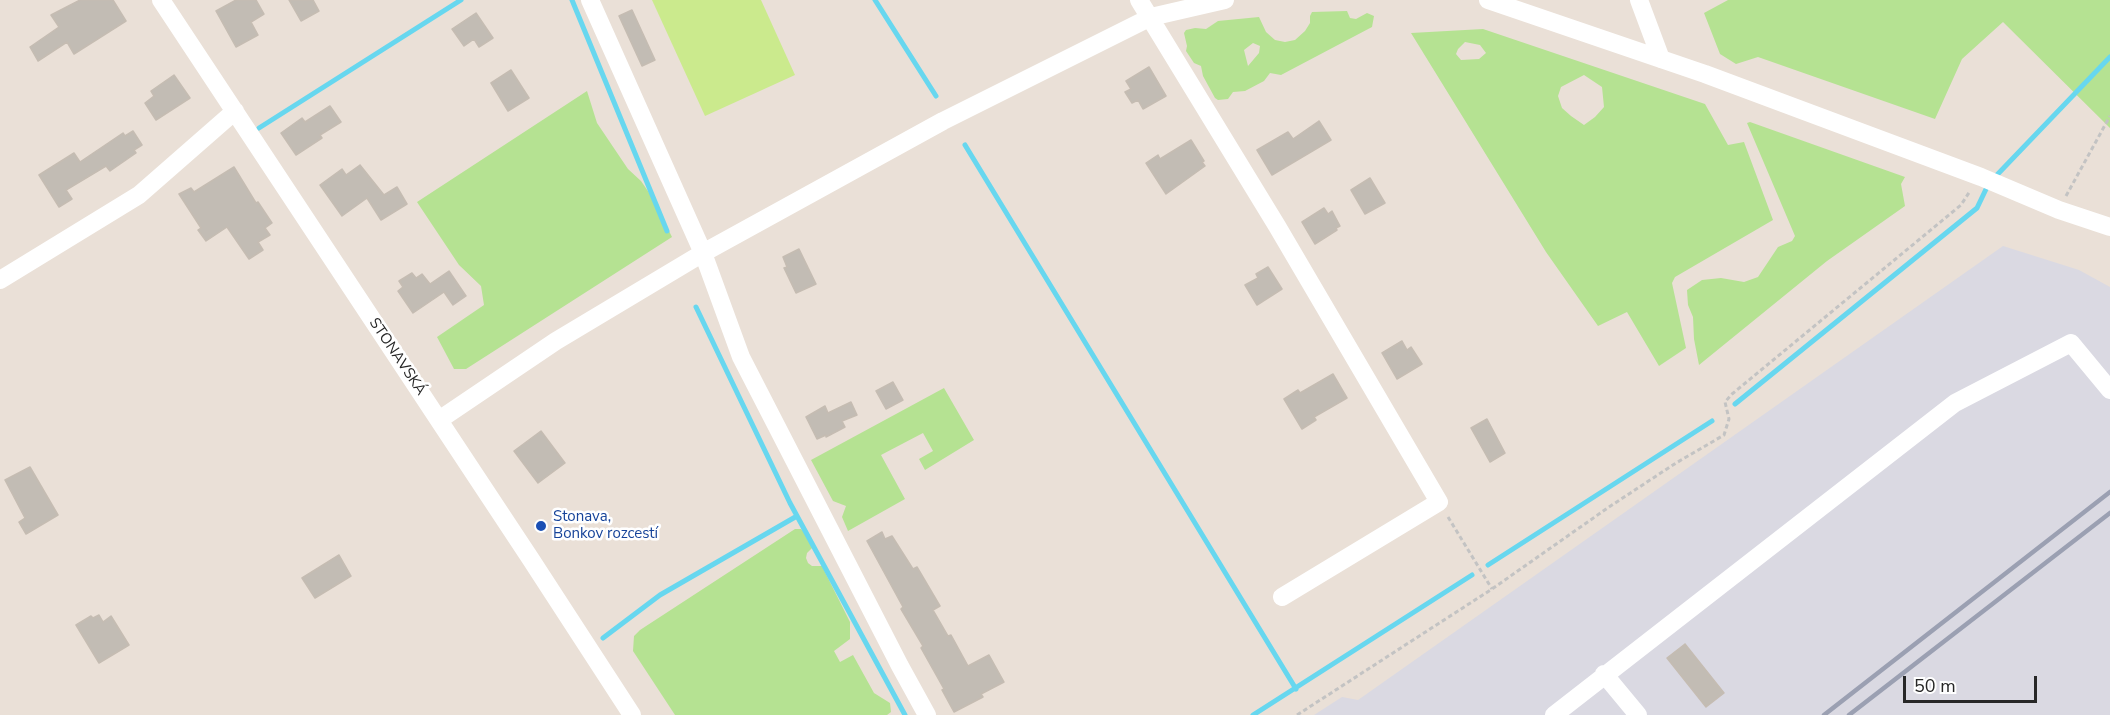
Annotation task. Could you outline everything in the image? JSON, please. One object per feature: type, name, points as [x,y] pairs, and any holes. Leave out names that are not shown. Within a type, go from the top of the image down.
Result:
[{"type":"street","name":"STONAVSKÁ","points":[[161,0],[632,715]]},
{"type":"street","points":[[590,0],[703,253],[741,357],[894,656],[927,715]]},
{"type":"street","points":[[1139,0],[1277,226],[1439,502],[1282,597]]},
{"type":"street","points":[[439,420],[556,341],[703,253],[944,121],[1151,17],[1225,0]]},
{"type":"street","points":[[1488,0],[1661,59],[1981,177],[2059,210],[2110,227]]},
{"type":"street","points":[[1639,0],[1661,59]]},
{"type":"street","points":[[0,280],[139,195],[234,111]]},
{"type":"street","points":[[1554,715],[1954,403],[2071,342],[2110,390]]},
{"type":"street","points":[[1604,674],[1638,715]]},
{"type":"path","points":[[2059,210],[2110,116]]},
{"type":"path","points":[[1298,715],[1492,590],[1609,507],[1724,435],[1729,419],[1725,402],[1732,394],[1961,205],[1981,177]]},
{"type":"path","points":[[1439,502],[1492,590]]},
{"type":"shaded area","points":[[2003,246],[2079,270],[2110,287],[2110,715],[1314,715],[1342,697],[1358,700]]},
{"type":"green space","points":[[652,0],[761,0],[795,75],[705,116]]},
{"type":"green space","points":[[1728,0],[2110,0],[2110,128],[2003,22],[1962,59],[1935,119],[1758,57],[1736,64],[1720,54],[1704,13]]},
{"type":"green space","points":[[1347,11],[1350,18],[1356,19],[1367,13],[1374,16],[1372,27],[1281,75],[1270,73],[1264,81],[1245,91],[1233,92],[1228,99],[1215,98],[1203,76],[1201,66],[1194,63],[1186,51],[1184,33],[1186,30],[1206,29],[1218,21],[1259,17],[1266,32],[1275,40],[1285,42],[1295,40],[1310,23],[1312,12]],"holes":[[[1253,43],[1260,46],[1259,53],[1248,66],[1244,50]]]},
{"type":"green space","points":[[1483,29],[1705,104],[1728,145],[1744,142],[1773,220],[1675,277],[1672,283],[1686,348],[1659,366],[1627,312],[1598,326],[1546,252],[1411,33]],"holes":[[[1465,42],[1480,45],[1486,53],[1479,59],[1461,60],[1456,54]],[[1584,75],[1602,87],[1604,107],[1584,125],[1562,108],[1558,96],[1561,87]]]},
{"type":"green space","points":[[587,91],[597,123],[628,169],[641,181],[652,197],[672,237],[466,369],[454,369],[437,337],[484,305],[481,286],[459,265],[417,202]]},
{"type":"green space","points":[[1750,122],[1905,177],[1901,184],[1905,206],[1827,261],[1699,365],[1687,290],[1702,280],[1721,278],[1744,282],[1758,277],[1778,247],[1792,241],[1795,236],[1747,123]]},
{"type":"green space","points":[[944,388],[974,440],[925,470],[919,459],[933,451],[923,433],[881,455],[905,499],[848,531],[842,517],[846,506],[833,501],[811,460]]},
{"type":"green space","points":[[795,529],[801,529],[807,535],[813,547],[807,553],[808,563],[812,566],[822,566],[850,622],[850,639],[834,651],[840,662],[853,655],[874,693],[890,703],[891,712],[887,715],[675,715],[633,651],[634,636]]},
{"type":"building","points":[[80,0],[113,0],[126,21],[74,54],[67,42],[38,61],[30,47],[59,27],[51,15]]},
{"type":"building","points":[[236,0],[256,0],[264,14],[251,22],[258,35],[236,47],[216,11]]},
{"type":"building","points":[[289,0],[313,0],[319,11],[301,21]]},
{"type":"building","points":[[632,10],[655,60],[642,66],[619,16]]},
{"type":"building","points":[[476,13],[493,38],[479,47],[474,39],[464,46],[452,29]]},
{"type":"building","points":[[1149,67],[1166,96],[1143,109],[1138,100],[1132,103],[1125,92],[1131,89],[1126,81]]},
{"type":"building","points":[[511,70],[529,98],[508,111],[491,83]]},
{"type":"building","points":[[174,75],[190,98],[156,120],[145,103],[154,96],[151,91]]},
{"type":"building","points":[[330,106],[341,122],[320,135],[322,138],[296,155],[281,133],[302,118],[305,122]]},
{"type":"building","points":[[1319,121],[1331,140],[1272,175],[1257,150],[1288,132],[1293,139]]},
{"type":"building","points":[[133,131],[142,145],[134,150],[136,153],[110,171],[106,166],[66,190],[72,199],[59,207],[39,175],[74,153],[80,162],[123,133],[125,136]]},
{"type":"building","points":[[1191,140],[1205,166],[1166,194],[1146,163],[1158,155],[1160,159]]},
{"type":"building","points":[[360,165],[384,195],[397,187],[407,204],[381,220],[367,198],[342,216],[320,185],[342,169],[346,175]]},
{"type":"building","points":[[234,167],[256,203],[258,202],[272,223],[265,228],[270,235],[258,242],[263,250],[249,259],[227,227],[206,241],[198,230],[201,228],[179,194],[191,188],[194,192]]},
{"type":"building","points":[[1370,178],[1385,203],[1365,214],[1351,190]]},
{"type":"building","points":[[1324,208],[1328,214],[1332,211],[1340,226],[1315,244],[1302,222]]},
{"type":"building","points":[[799,249],[816,284],[796,293],[784,268],[787,267],[783,257]]},
{"type":"building","points":[[1268,267],[1282,289],[1257,305],[1245,285],[1258,278],[1256,274]]},
{"type":"building","points":[[449,271],[466,296],[453,305],[444,292],[413,313],[398,291],[403,287],[399,281],[412,273],[416,278],[422,274],[430,284]]},
{"type":"building","points":[[1402,341],[1407,350],[1411,347],[1422,364],[1397,379],[1382,353]]},
{"type":"building","points":[[1333,374],[1347,398],[1314,417],[1316,420],[1302,429],[1284,399],[1298,390],[1300,393]]},
{"type":"building","points":[[893,382],[903,400],[886,409],[876,391]]},
{"type":"building","points":[[851,402],[857,415],[842,421],[845,427],[817,439],[806,417],[825,406],[828,413]]},
{"type":"building","points":[[1487,419],[1505,453],[1490,462],[1471,428]]},
{"type":"building","points":[[541,431],[565,463],[538,483],[514,451]]},
{"type":"building","points":[[30,467],[58,515],[26,534],[19,522],[25,518],[5,480]]},
{"type":"building","points":[[882,532],[885,539],[892,536],[913,569],[917,567],[940,606],[933,610],[948,636],[951,635],[968,666],[989,655],[1004,682],[981,694],[983,697],[954,712],[921,648],[923,646],[901,609],[903,607],[867,541]]},
{"type":"building","points":[[339,555],[351,576],[315,598],[302,578]]},
{"type":"building","points":[[99,615],[103,622],[111,616],[129,645],[99,663],[76,625],[91,616],[93,618]]},
{"type":"building","points":[[1685,644],[1724,693],[1706,707],[1667,658]]},
{"type":"waterway","points":[[259,128],[461,0]]},
{"type":"waterway","points":[[572,0],[667,231]]},
{"type":"waterway","points":[[875,0],[936,96]]},
{"type":"waterway","points":[[1994,178],[2110,57]]},
{"type":"waterway","points":[[965,145],[1296,689]]},
{"type":"waterway","points":[[1735,404],[1977,208],[1988,185]]},
{"type":"waterway","points":[[696,307],[790,503],[905,715]]},
{"type":"waterway","points":[[1488,565],[1712,421]]},
{"type":"waterway","points":[[603,638],[660,595],[797,516]]},
{"type":"waterway","points":[[1253,715],[1472,575]]},
{"type":"railway","points":[[1824,715],[2110,492]]},
{"type":"railway","points":[[1849,715],[2110,513]]},
{"type":"place","name":"Stonava, Bonkov rozcestí","points":[[541,526]]}]
